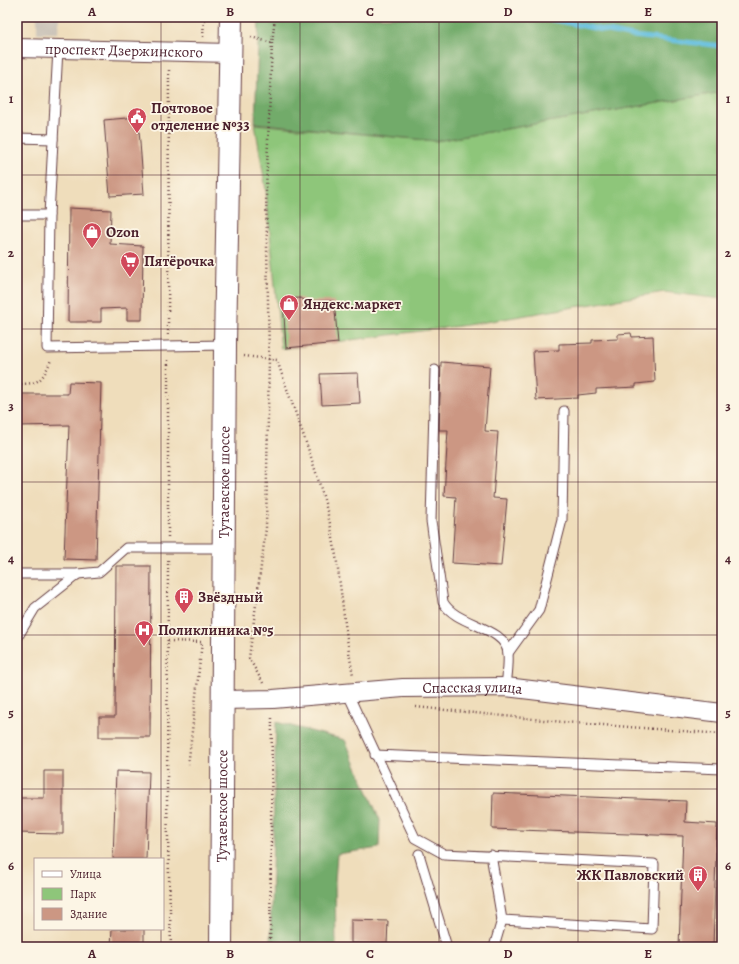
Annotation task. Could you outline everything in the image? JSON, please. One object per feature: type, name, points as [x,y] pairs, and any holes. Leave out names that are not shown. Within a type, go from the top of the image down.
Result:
[{"type":"main road","name":"Тутаевское шоссе","points":[[221,947],[225,350],[231,17]]},
{"type":"street","name":"проспект Дзержинского","points":[[17,48],[231,52]]},
{"type":"street","name":"Спасская улица","points":[[222,700],[273,699],[403,688],[506,687],[722,713]]},
{"type":"lane","points":[[58,49],[49,215],[47,348],[168,344],[225,350]]},
{"type":"lane","points":[[17,138],[53,139]]},
{"type":"lane","points":[[17,215],[49,215]]},
{"type":"lane","points":[[435,370],[431,521],[443,602],[447,610],[457,617],[498,636],[504,642],[508,653],[506,687]]},
{"type":"lane","points":[[508,653],[539,610],[562,520],[564,411]]},
{"type":"lane","points":[[17,574],[78,574],[99,572],[126,548],[223,548]]},
{"type":"lane","points":[[17,638],[35,608],[78,574]]},
{"type":"lane","points":[[352,692],[375,755],[415,838],[444,854],[491,855],[654,864],[652,929],[502,920]]},
{"type":"lane","points":[[375,755],[722,769]]},
{"type":"lane","points":[[419,854],[447,947]]},
{"type":"lane","points":[[491,855],[502,920],[494,947]]},
{"type":"path","points":[[270,947],[273,699],[249,658],[266,528],[269,358],[266,190],[272,43],[275,17]]},
{"type":"path","points":[[250,31],[251,39],[272,43]]},
{"type":"path","points":[[169,51],[167,802],[171,947]]},
{"type":"path","points":[[17,384],[33,384],[44,378],[56,347]]},
{"type":"path","points":[[225,350],[277,360],[314,467],[332,533],[352,692]]},
{"type":"path","points":[[168,641],[202,642],[188,768]]},
{"type":"path","points":[[410,706],[563,722],[722,734]]},
{"type":"shaded area","points":[[37,17],[59,17],[58,33],[37,33]]},
{"type":"green space","points":[[259,17],[722,17],[722,92],[436,141],[255,123]]},
{"type":"green space","points":[[722,92],[722,299],[664,292],[467,325],[281,349],[266,190],[255,124],[436,141]]},
{"type":"green space","points":[[276,722],[345,740],[380,820],[379,848],[337,854],[335,881],[336,947],[270,947]]},
{"type":"building","points":[[138,117],[144,194],[110,196],[104,120]]},
{"type":"building","points":[[69,208],[111,210],[110,244],[143,246],[142,320],[127,320],[127,308],[101,309],[101,322],[68,322]]},
{"type":"building","points":[[300,298],[307,301],[334,301],[338,343],[286,348],[283,299]]},
{"type":"building","points":[[631,333],[632,337],[653,336],[655,382],[636,384],[636,387],[596,389],[596,393],[578,395],[578,398],[536,400],[533,351],[559,350],[559,344],[592,343],[592,340],[618,339],[618,334]]},
{"type":"building","points":[[441,362],[490,366],[485,431],[498,432],[493,498],[507,499],[501,566],[452,563],[456,497],[444,496],[448,430],[439,430]]},
{"type":"building","points":[[358,373],[360,403],[322,405],[320,374]]},
{"type":"building","points":[[69,382],[101,383],[96,560],[64,559],[69,425],[17,426],[17,394],[68,394]]},
{"type":"building","points":[[116,566],[151,566],[150,737],[99,737],[99,717],[115,717]]},
{"type":"building","points":[[44,771],[63,771],[63,834],[17,833],[17,798],[44,798]]},
{"type":"building","points":[[116,771],[149,772],[146,858],[113,858]]},
{"type":"building","name":"ЖК Павловский","points":[[493,793],[686,801],[685,822],[717,824],[713,947],[679,947],[683,836],[492,829]]},
{"type":"building","points":[[351,920],[388,921],[387,944],[351,943]]},
{"type":"building","points":[[112,930],[144,930],[144,947],[111,947]]},
{"type":"waterway","points":[[539,17],[633,36],[722,46]]},
{"type":"place","name":"Почтовое отделение №33","points":[[137,134]]},
{"type":"place","name":"Ozon","points":[[92,249]]},
{"type":"place","name":"Пятёрочка","points":[[130,278]]},
{"type":"place","name":"Яндекс.маркет","points":[[289,321]]},
{"type":"place","name":"Звёздный","points":[[184,614]]},
{"type":"place","name":"Поликлиника №5","points":[[144,647]]},
{"type":"place","name":"ЖК Павловский","points":[[698,892]]}]
